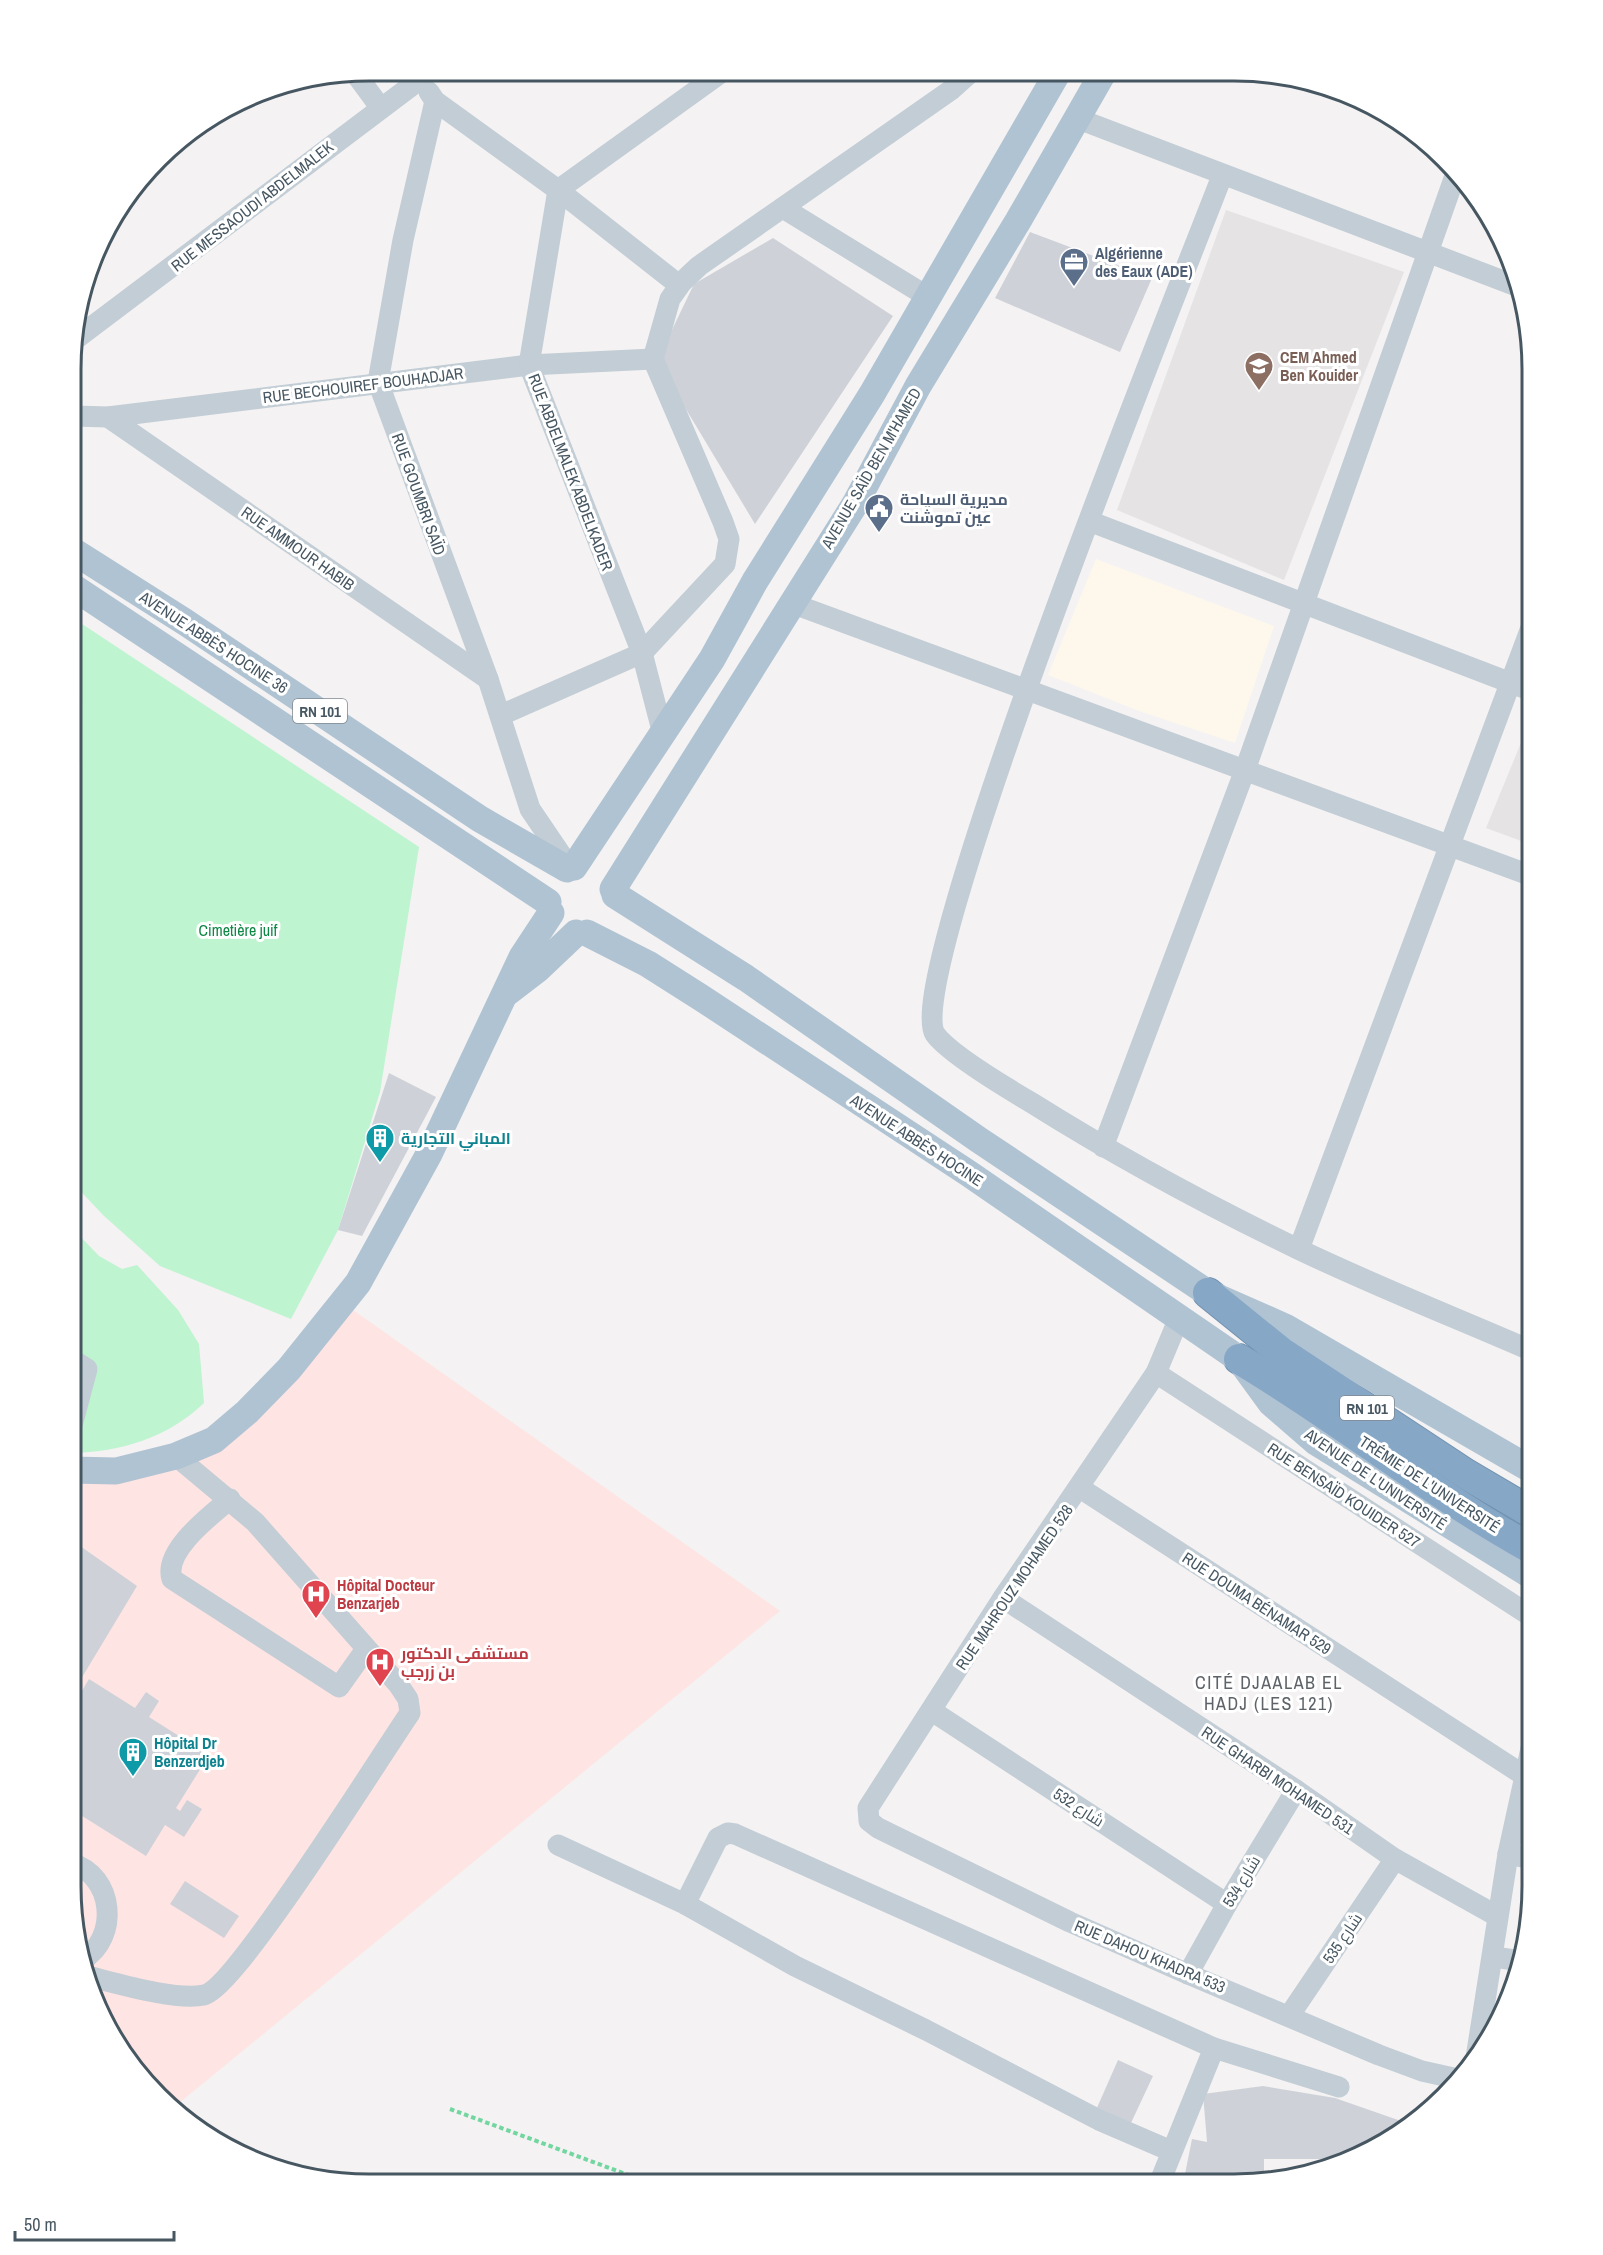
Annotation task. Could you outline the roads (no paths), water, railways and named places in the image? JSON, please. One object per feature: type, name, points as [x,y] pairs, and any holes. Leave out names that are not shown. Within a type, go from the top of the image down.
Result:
[{"type":"highway","name":"TRÉMIE DE L'UNIVERSITÉ","points":[[1208,1293],[1281,1352],[1466,1474],[1522,1507]]},
{"type":"highway","name":"TRÉMIE DE L'UNIVERSITÉ","points":[[1239,1359],[1287,1387],[1354,1435],[1522,1543]]},
{"type":"main road","points":[[81,1470],[116,1471],[176,1455],[214,1440],[247,1412],[289,1369],[358,1283],[429,1154],[507,993],[522,957],[549,908],[553,883],[571,868],[712,659],[755,581],[873,394],[1053,81]]},
{"type":"main road","name":"AVENUE SAÏD BEN M'HAMED","points":[[614,892],[791,603],[855,504],[918,386],[1018,221],[1098,81]]},
{"type":"main road","name":"AVENUE ABBÈS HOCINE 36","points":[[81,556],[186,622],[480,819],[571,868]]},
{"type":"main road","name":"AVENUE ABBÈS HOCINE 36","points":[[81,592],[192,663],[549,908]]},
{"type":"main road","points":[[507,993],[581,933],[597,930],[611,915],[614,892],[598,871],[571,868]]},
{"type":"main road","name":"AVENUE ABBÈS HOCINE","points":[[614,892],[746,978],[979,1140],[1208,1293]]},
{"type":"main road","points":[[549,908],[557,922],[581,933]]},
{"type":"main road","name":"AVENUE ABBÈS HOCINE","points":[[581,933],[648,964],[700,997],[968,1173],[1239,1359]]},
{"type":"main road","points":[[1208,1293],[1285,1327],[1522,1464]]},
{"type":"main road","name":"AVENUE DE L'UNIVERSITÉ","points":[[1239,1359],[1271,1402],[1316,1442],[1522,1570]]},
{"type":"street","points":[[361,81],[380,107]]},
{"type":"street","name":"RUE MESSAOUDI ABDELMALEK","points":[[87,320],[118,309],[380,107],[417,81]]},
{"type":"street","points":[[378,382],[403,240],[435,101],[428,81]]},
{"type":"street","points":[[558,190],[709,81]]},
{"type":"street","points":[[501,715],[642,653],[725,564],[729,539],[653,359],[664,315],[679,285],[699,266],[951,90],[960,81]]},
{"type":"street","points":[[435,101],[558,190],[679,285]]},
{"type":"street","points":[[1076,118],[1222,176],[1509,283]]},
{"type":"street","points":[[1222,176],[1025,689],[953,915],[930,1017],[935,1033],[951,1048],[991,1078],[1103,1147],[1299,1249],[1522,1347]]},
{"type":"street","points":[[1103,1147],[1245,770],[1453,182]]},
{"type":"street","name":"RUE ABDELMALEK ABDELKADER","points":[[558,190],[530,365],[642,653],[663,734]]},
{"type":"street","points":[[783,208],[928,297]]},
{"type":"street","name":"RUE BECHOUIREF BOUHADJAR","points":[[81,416],[108,417],[530,365],[653,359]]},
{"type":"street","name":"RUE GOUMBRI SAÏD","points":[[378,382],[501,715],[531,809],[571,868]]},
{"type":"street","name":"RUE AMMOUR HABIB","points":[[108,417],[488,680]]},
{"type":"street","points":[[1089,521],[1522,687]]},
{"type":"street","points":[[725,564],[755,581]]},
{"type":"street","points":[[791,603],[1522,872]]},
{"type":"street","points":[[1299,1249],[1522,653]]},
{"type":"street","name":"RUE MAHROUZ MOHAMED 528","points":[[873,1802],[1003,1598],[1080,1488],[1160,1365],[1179,1318]]},
{"type":"street","points":[[81,1365],[87,1369],[81,1392]]},
{"type":"street","name":"RUE BENSAÏD KOUIDER 527","points":[[1160,1365],[1522,1610]]},
{"type":"street","points":[[96,1978],[187,1996],[206,1995],[225,1981],[302,1876],[410,1713],[408,1699],[399,1684],[284,1553],[230,1498],[176,1455]]},
{"type":"street","name":"RUE DOUMA BÉNAMAR 529","points":[[1080,1488],[1522,1774]]},
{"type":"street","points":[[230,1498],[194,1532],[173,1557],[169,1570],[172,1579],[339,1687],[366,1649]]},
{"type":"street","name":"RUE GHARBI MOHAMED 531","points":[[1003,1598],[1296,1790],[1395,1859],[1497,1916]]},
{"type":"street","name":"532 شارع","points":[[932,1711],[1227,1904]]},
{"type":"street","name":"534 شارع","points":[[1188,1974],[1296,1790]]},
{"type":"street","points":[[1481,2034],[1494,1957],[1497,1916],[1522,1790]]},
{"type":"street","name":"RUE DAHOU KHADRA 533","points":[[873,1802],[867,1814],[869,1821],[878,1828],[1070,1922],[1379,2055],[1422,2071],[1449,2077]]},
{"type":"street","points":[[685,1904],[718,1838],[728,1833],[735,1834],[1214,2048],[1340,2087]]},
{"type":"street","points":[[558,1845],[685,1904],[795,1966],[926,2030],[1100,2120],[1170,2151]]},
{"type":"street","points":[[1508,1854],[1522,1856]]},
{"type":"street","name":"535 شارع","points":[[1289,2016],[1395,1859]]},
{"type":"street","points":[[81,1869],[93,1876],[103,1891],[108,1909],[107,1928],[99,1944],[89,1953]]},
{"type":"street","points":[[1494,1957],[1512,1960]]},
{"type":"street","points":[[1162,2174],[1214,2048]]},
{"type":"place","name":"Algérienne des Eaux (ADE)","points":[[1074,288]]},
{"type":"place","name":"CEM Ahmed Ben Kouider","points":[[1259,392]]},
{"type":"place","name":"مديرية السياحة عين تموشنت","points":[[879,534]]},
{"type":"place","name":"المباني التجارية","points":[[380,1164]]},
{"type":"place","name":"Hôpital Docteur Benzarjeb","points":[[316,1620]]},
{"type":"place","name":"مستشفى الدكتور بن زرجب","points":[[380,1688]]},
{"type":"place","name":"Hôpital Dr Benzerdjeb","points":[[133,1778]]},
{"type":"district","name":"CITÉ DJAALAB EL HADJ (LES 121)","points":[[1269,1692]]},
{"type":"park label","name":"Cimetière juif","points":[[238,930]]}]
